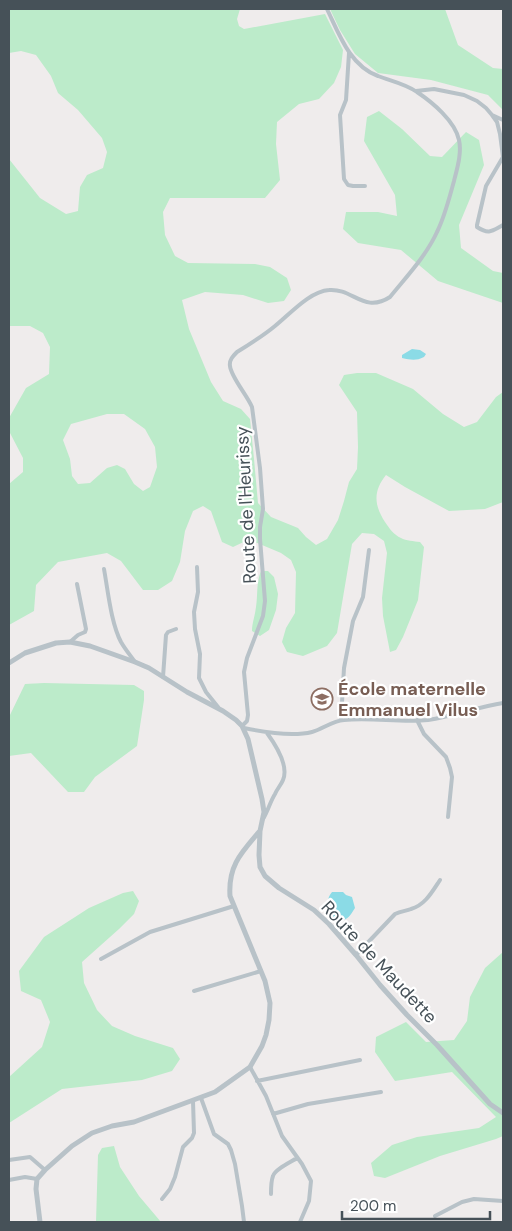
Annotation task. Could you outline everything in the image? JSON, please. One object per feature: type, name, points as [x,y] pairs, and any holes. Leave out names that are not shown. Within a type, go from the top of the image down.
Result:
[{"type":"street","name":"Route de l'Heurissy","points":[[243,727],[248,716],[244,672],[247,658],[264,616],[265,601],[260,539],[263,509],[252,407],[233,374],[230,361],[237,352],[275,327],[295,309],[318,293],[327,290],[337,290],[362,301],[372,303],[384,301],[390,296],[423,256],[436,234],[444,217],[457,172],[459,155],[459,140],[454,128],[443,114],[416,91],[377,76],[358,64],[349,53],[327,9]]},
{"type":"street","points":[[349,53],[346,100],[340,115],[344,179],[348,185],[365,186]]},
{"type":"street","points":[[416,91],[434,89],[464,95],[486,108],[497,122],[502,157],[486,186],[477,227],[489,232],[503,225]]},
{"type":"street","points":[[492,115],[503,120]]},
{"type":"street","points":[[340,720],[344,668],[353,622],[363,597],[369,550]]},
{"type":"street","points":[[197,567],[198,592],[194,612],[200,654],[200,678],[206,692],[220,709]]},
{"type":"street","points":[[104,569],[112,612],[121,642],[135,662]]},
{"type":"street","points":[[70,642],[85,632],[86,629],[77,584]]},
{"type":"street","points":[[163,677],[166,635],[168,632],[176,629]]},
{"type":"street","points":[[9,663],[25,653],[56,643],[70,642],[90,646],[135,662],[220,709],[243,727],[267,733],[304,734],[340,720],[429,720],[503,703]]},
{"type":"street","points":[[417,720],[424,734],[446,757],[450,768],[452,777],[448,817]]},
{"type":"street","name":"Route de Maudette","points":[[243,727],[248,739],[263,806],[259,860],[265,876],[279,888],[314,910],[329,924],[407,1015],[490,1104],[503,1113]]},
{"type":"street","points":[[263,820],[284,776],[281,758],[267,733]]},
{"type":"street","points":[[40,1222],[36,1189],[37,1179],[44,1170],[72,1146],[92,1133],[112,1126],[134,1122],[221,1089],[250,1067],[262,1046],[269,1020],[270,1003],[265,981],[230,896],[229,887],[230,877],[241,854],[260,831]]},
{"type":"street","points":[[356,955],[395,914],[401,911],[408,911],[423,904],[440,880]]},
{"type":"street","points":[[101,959],[150,932],[234,906]]},
{"type":"street","points":[[194,991],[261,971]]},
{"type":"street","points":[[257,1081],[360,1060]]},
{"type":"street","points":[[250,1067],[266,1096],[282,1136],[311,1181],[309,1201],[300,1222]]},
{"type":"street","points":[[273,1114],[308,1104],[381,1092]]},
{"type":"street","points":[[201,1098],[214,1134],[228,1144],[231,1150],[244,1222]]},
{"type":"street","points":[[162,1199],[175,1177],[183,1148],[194,1133],[193,1101]]},
{"type":"street","points":[[9,1160],[30,1157],[44,1170]]},
{"type":"street","points":[[271,1194],[272,1177],[274,1174],[297,1158]]},
{"type":"street","points":[[9,1180],[25,1177],[37,1179]]},
{"type":"street","points":[[435,1216],[462,1202],[474,1199],[503,1201]]},
{"type":"green space","points":[[9,9],[240,9],[237,19],[239,26],[244,29],[325,14],[343,50],[341,67],[334,83],[319,99],[299,104],[277,122],[276,144],[280,180],[265,198],[170,198],[163,212],[165,235],[175,256],[188,263],[255,264],[270,267],[287,278],[291,290],[284,301],[268,303],[243,295],[205,292],[182,300],[189,329],[211,382],[223,401],[241,409],[250,419],[258,503],[271,517],[298,528],[316,545],[327,539],[338,520],[349,482],[357,469],[357,412],[339,385],[344,375],[376,373],[413,389],[443,414],[464,427],[477,422],[496,397],[503,392],[503,502],[485,509],[449,511],[386,475],[379,487],[376,498],[377,504],[381,516],[388,527],[398,537],[420,542],[424,547],[418,600],[396,650],[390,652],[383,616],[382,598],[387,553],[384,541],[374,534],[362,533],[352,544],[337,633],[327,646],[303,656],[287,652],[282,642],[286,628],[295,613],[296,572],[291,560],[281,553],[255,542],[252,538],[233,547],[222,542],[211,511],[203,506],[193,511],[185,531],[180,562],[172,581],[158,590],[143,590],[121,561],[107,553],[58,562],[36,585],[34,611],[9,625],[9,484],[23,472],[23,458],[10,433],[9,418],[26,388],[49,374],[50,347],[43,333],[30,326],[9,326],[9,159],[40,198],[66,214],[78,211],[80,187],[87,175],[103,168],[107,152],[102,138],[78,110],[58,93],[51,76],[36,55],[21,51],[9,53]],"holes":[[[107,414],[124,414],[145,429],[155,447],[157,467],[150,487],[143,491],[134,484],[125,469],[117,465],[107,468],[90,483],[78,484],[72,476],[70,459],[63,440],[71,424]]]},
{"type":"green space","points":[[330,9],[445,9],[458,45],[493,68],[503,69],[503,110],[488,95],[431,80],[378,73],[355,54]]},
{"type":"green space","points":[[379,111],[402,129],[430,156],[442,157],[466,132],[479,140],[484,165],[459,225],[461,248],[493,271],[503,273],[503,303],[438,281],[401,250],[358,243],[343,229],[346,212],[378,212],[397,216],[395,195],[364,141],[367,117]]},
{"type":"green space","points":[[261,571],[268,571],[274,577],[278,594],[276,610],[269,630],[260,636],[252,631],[252,625]]},
{"type":"green space","points":[[25,684],[134,685],[144,691],[137,746],[95,777],[84,792],[68,792],[31,753],[9,756],[9,717]]},
{"type":"green space","points":[[133,891],[139,901],[134,914],[82,962],[84,983],[97,1010],[112,1026],[135,1036],[173,1048],[180,1059],[172,1071],[142,1080],[62,1089],[9,1123],[9,1077],[42,1047],[50,1022],[41,1000],[21,991],[19,971],[44,937],[89,908],[123,893]]},
{"type":"green space","points":[[503,952],[503,1136],[440,1156],[385,1178],[374,1176],[371,1163],[392,1145],[417,1137],[479,1128],[496,1117],[452,1072],[395,1081],[375,1052],[376,1037],[406,1022],[426,1042],[454,1040],[467,1021],[470,997],[485,968]]},
{"type":"green space","points":[[114,1146],[120,1167],[139,1196],[161,1222],[96,1222],[98,1155],[102,1148]]},
{"type":"water","points":[[412,349],[420,350],[426,354],[424,357],[416,360],[402,358],[402,355]]},
{"type":"water","points":[[332,892],[343,892],[352,897],[355,908],[346,919],[340,920],[332,916],[328,901]]},
{"type":"place","name":"École maternelle Emmanuel Vilus","points":[[322,699]]}]
